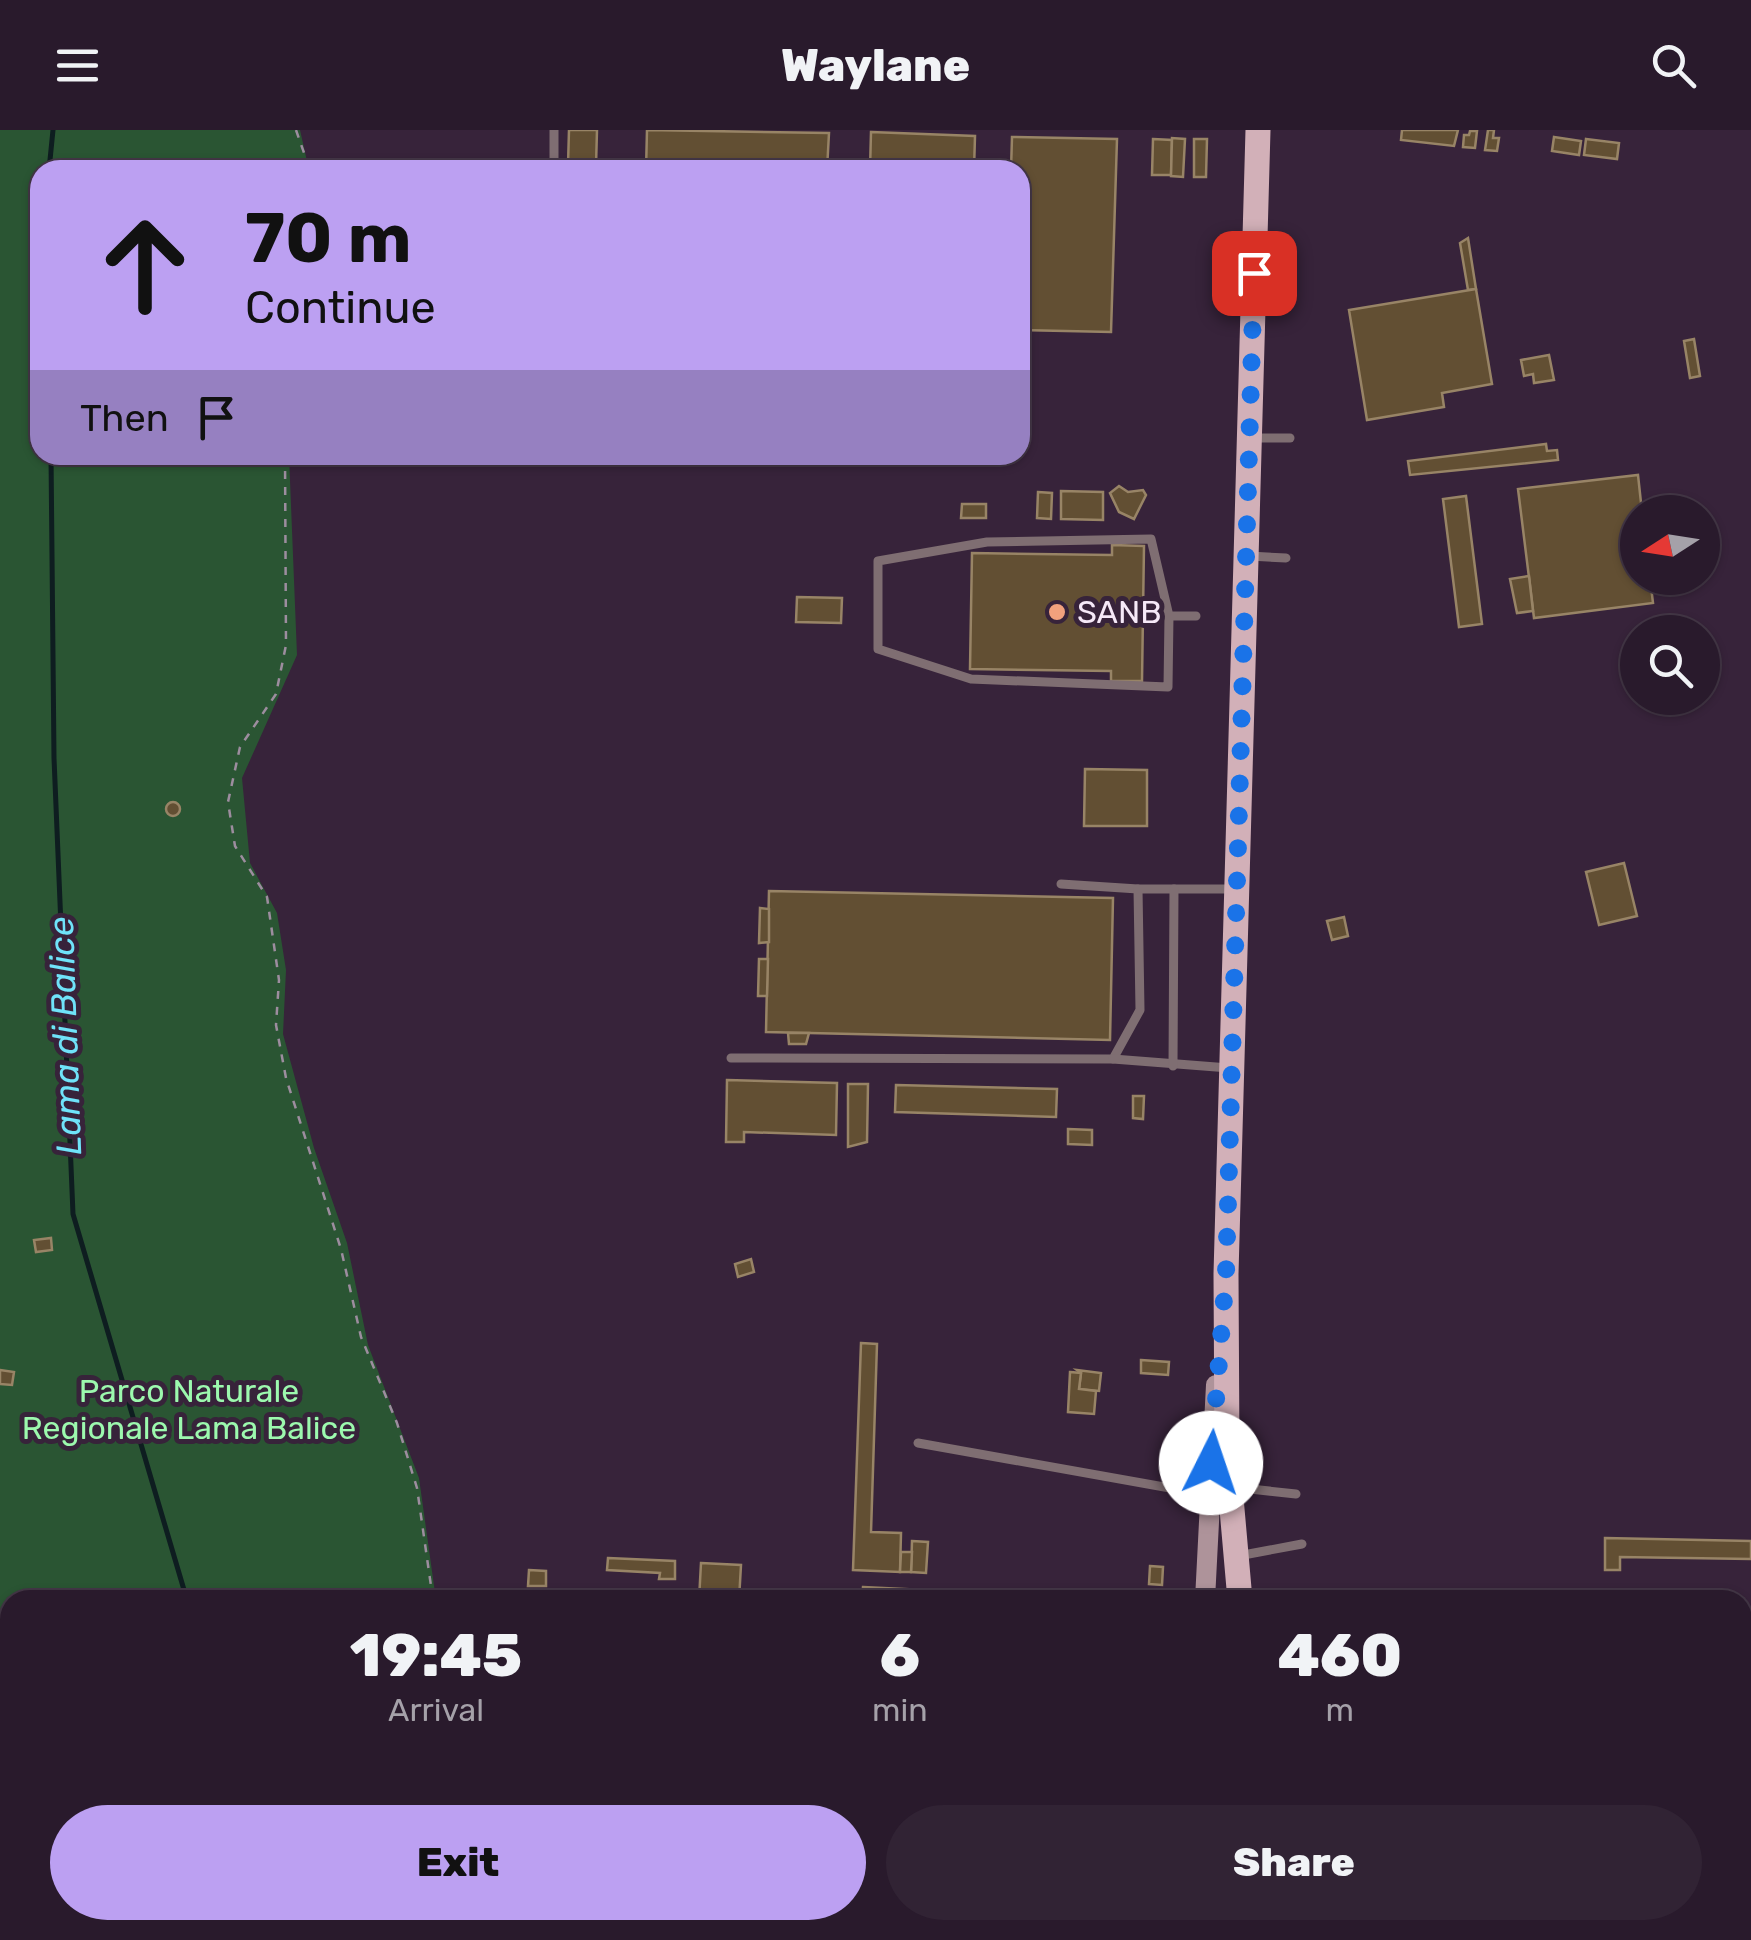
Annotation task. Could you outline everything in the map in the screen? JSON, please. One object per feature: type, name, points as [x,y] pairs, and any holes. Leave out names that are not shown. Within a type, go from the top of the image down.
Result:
[{"type":"main road","points":[[1239,1590],[1219,1491],[1250,438],[1266,308],[1258,130]]},
{"type":"street","points":[[1204,1590],[1219,1491]]},
{"type":"lane","points":[[554,130],[554,160]]},
{"type":"lane","points":[[1250,438],[1290,438]]},
{"type":"lane","points":[[1152,539],[1169,616],[1168,688],[971,678],[878,649],[878,561],[986,542],[1152,539]]},
{"type":"lane","points":[[1246,556],[1286,558]]},
{"type":"lane","points":[[1169,616],[1196,616]]},
{"type":"lane","points":[[1061,884],[1237,889]]},
{"type":"lane","points":[[1112,1059],[1140,1010],[1138,889]]},
{"type":"lane","points":[[1173,1066],[1174,890]]},
{"type":"lane","points":[[731,1058],[1112,1059],[1232,1068]]},
{"type":"lane","points":[[918,1443],[1219,1491],[1296,1494]]},
{"type":"lane","points":[[1235,1557],[1302,1544]]},
{"type":"path","points":[[296,130],[306,160]]},
{"type":"path","points":[[284,465],[286,644],[276,694],[240,747],[228,802],[236,846],[266,897],[279,980],[276,1024],[286,1078],[341,1248],[361,1337],[397,1422],[417,1488],[432,1590]]},
{"type":"green space","name":"Parco Naturale Regionale Lama Balice","points":[[0,130],[300,130],[307,160],[30,160],[30,465],[289,465],[297,655],[242,778],[250,863],[277,913],[286,970],[283,1034],[314,1148],[347,1243],[368,1345],[419,1478],[435,1590],[0,1590]]},
{"type":"building","points":[[569,130],[597,130],[596,160],[568,160]]},
{"type":"building","points":[[647,130],[829,133],[828,160],[646,160]]},
{"type":"building","points":[[1402,130],[1458,130],[1454,146],[1401,140]]},
{"type":"building","points":[[1488,130],[1494,130],[1493,138],[1499,138],[1497,151],[1485,150]]},
{"type":"building","points":[[1477,131],[1475,148],[1463,147],[1464,135]]},
{"type":"building","points":[[871,132],[975,136],[974,160],[870,160]]},
{"type":"building","points":[[1012,137],[1117,139],[1111,332],[1030,330],[1030,160],[1011,160]]},
{"type":"building","points":[[1554,137],[1581,141],[1579,155],[1552,151]]},
{"type":"building","points":[[1172,138],[1185,139],[1183,177],[1171,176]]},
{"type":"building","points":[[1153,139],[1172,140],[1171,175],[1152,175]]},
{"type":"building","points":[[1194,139],[1207,139],[1206,177],[1194,177]]},
{"type":"building","points":[[1586,139],[1619,143],[1617,159],[1584,155]]},
{"type":"building","points":[[1468,238],[1476,289],[1468,290],[1460,243]]},
{"type":"building","points":[[1476,289],[1492,384],[1442,393],[1444,407],[1367,420],[1349,310]]},
{"type":"building","points":[[1694,339],[1700,376],[1690,378],[1684,341]]},
{"type":"building","points":[[1549,355],[1554,380],[1534,383],[1533,374],[1524,376],[1521,360]]},
{"type":"building","points":[[1546,444],[1547,451],[1557,450],[1558,460],[1410,475],[1408,461]]},
{"type":"building","points":[[1638,475],[1640,495],[1620,495],[1620,595],[1652,595],[1653,603],[1534,618],[1518,489]]},
{"type":"building","points":[[1119,486],[1128,492],[1143,490],[1146,495],[1134,519],[1119,512],[1110,493]]},
{"type":"building","points":[[1061,491],[1103,492],[1103,520],[1061,519]]},
{"type":"building","points":[[1038,492],[1052,493],[1051,519],[1037,518]]},
{"type":"building","points":[[1466,496],[1482,624],[1459,627],[1443,499]]},
{"type":"building","points":[[962,504],[986,504],[986,518],[961,518]]},
{"type":"building","name":"SANB","points":[[1112,545],[1144,546],[1142,681],[1111,681],[1111,671],[970,669],[972,553],[1112,555]]},
{"type":"building","points":[[1529,576],[1533,611],[1517,613],[1510,579]]},
{"type":"building","points":[[797,597],[842,598],[841,623],[796,622]]},
{"type":"building","points":[[1085,769],[1147,770],[1147,826],[1084,826]]},
{"type":"building","points":[[173,802],[180,809],[173,816],[166,809]]},
{"type":"building","points":[[1624,863],[1637,916],[1599,925],[1586,872]]},
{"type":"building","points":[[769,891],[1113,898],[1110,1040],[766,1032]]},
{"type":"building","points":[[760,908],[769,909],[769,942],[759,943]]},
{"type":"building","points":[[1344,917],[1348,936],[1332,940],[1327,921]]},
{"type":"building","points":[[759,959],[768,959],[767,996],[758,996]]},
{"type":"building","points":[[788,1033],[809,1033],[806,1044],[789,1044]]},
{"type":"building","points":[[727,1080],[837,1083],[836,1135],[744,1132],[744,1142],[726,1142]]},
{"type":"building","points":[[848,1084],[868,1084],[867,1142],[848,1147]]},
{"type":"building","points":[[896,1085],[1057,1089],[1056,1117],[895,1112]]},
{"type":"building","points":[[1133,1096],[1144,1096],[1143,1119],[1133,1118]]},
{"type":"building","points":[[1068,1129],[1092,1130],[1092,1145],[1068,1144]]},
{"type":"building","points":[[51,1238],[52,1250],[36,1252],[34,1240]]},
{"type":"building","points":[[751,1259],[754,1272],[738,1277],[735,1264]]},
{"type":"building","points":[[861,1343],[877,1344],[871,1532],[901,1533],[900,1572],[853,1570]]},
{"type":"building","points":[[1141,1360],[1169,1362],[1168,1375],[1141,1373]]},
{"type":"building","points":[[0,1370],[14,1372],[12,1385],[0,1384]]},
{"type":"building","points":[[1077,1370],[1101,1373],[1099,1391],[1079,1389],[1081,1373]]},
{"type":"building","points":[[1070,1372],[1081,1373],[1079,1389],[1096,1391],[1094,1414],[1068,1412]]},
{"type":"building","points":[[1605,1538],[1751,1541],[1751,1559],[1620,1557],[1620,1570],[1605,1570]]},
{"type":"building","points":[[912,1541],[928,1542],[926,1573],[911,1572]]},
{"type":"building","points":[[901,1552],[912,1552],[911,1572],[900,1572]]},
{"type":"building","points":[[608,1558],[675,1561],[675,1579],[659,1579],[660,1573],[607,1570]]},
{"type":"building","points":[[701,1563],[741,1565],[740,1590],[700,1590]]},
{"type":"building","points":[[1150,1566],[1163,1567],[1162,1585],[1149,1584]]},
{"type":"building","points":[[529,1570],[546,1571],[546,1586],[528,1586]]},
{"type":"building","points":[[863,1587],[924,1590],[863,1590]]},
{"type":"waterway","name":"Lama di Balice","points":[[50,160],[53,130]]},
{"type":"waterway","name":"Lama di Balice","points":[[51,465],[54,758],[73,1214],[184,1590]]},
{"type":"place","name":"SANB","points":[[1057,612]]},
{"type":"route","points":[[1211,1463],[1226,1274],[1254,273]]}]
